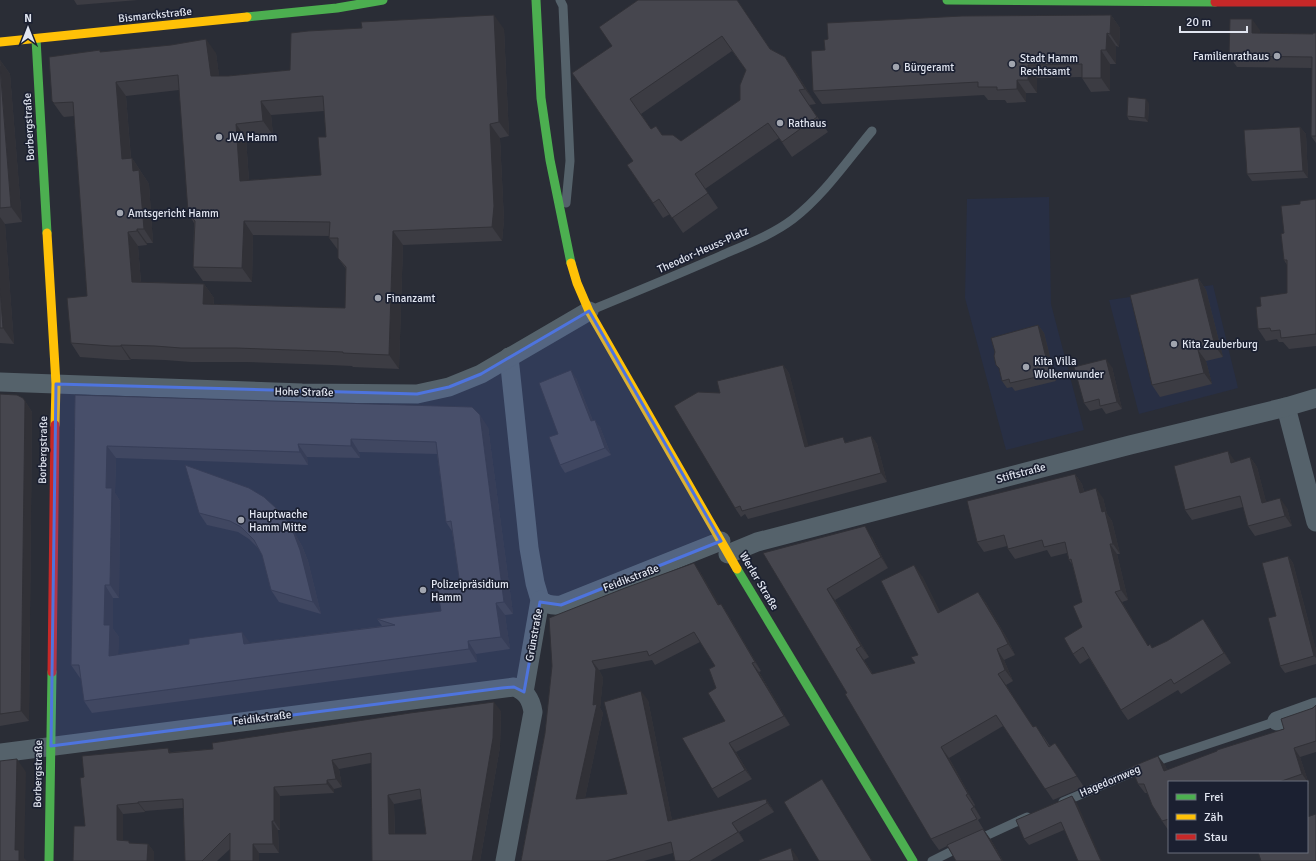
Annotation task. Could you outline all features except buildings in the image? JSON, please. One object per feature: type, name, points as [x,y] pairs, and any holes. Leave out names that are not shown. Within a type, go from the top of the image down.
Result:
[{"type":"street","name":"Bismarckstraße","points":[[0,42],[329,9],[383,0]]},
{"type":"street","points":[[536,0],[541,98],[550,160],[564,232],[577,283],[589,312]]},
{"type":"street","points":[[947,0],[1316,2]]},
{"type":"street","name":"Borbergstraße","points":[[36,39],[56,384],[49,861]]},
{"type":"street","name":"Hohe Straße","points":[[0,382],[302,393],[417,394],[449,387],[481,374],[589,312]]},
{"type":"street","name":"Werler Straße","points":[[589,312],[725,548],[913,861]]},
{"type":"street","name":"Grünstraße","points":[[509,357],[529,548],[534,582],[540,600],[524,692]]},
{"type":"street","name":"Stiftstraße","points":[[725,548],[757,542],[1130,445],[1286,407],[1316,398]]},
{"type":"street","points":[[1286,407],[1316,522]]},
{"type":"street","name":"Feidikstraße","points":[[540,600],[546,604],[554,606],[561,605],[725,548]]},
{"type":"street","name":"Feidikstraße","points":[[0,752],[509,688],[519,689],[524,692]]},
{"type":"street","points":[[505,861],[533,712],[532,701],[524,692]]},
{"type":"street","name":"Hagedornweg","points":[[1276,721],[1316,707]]},
{"type":"lane","points":[[560,0],[563,6],[570,161],[564,232]]},
{"type":"lane","name":"Theodor-Heuss-Platz","points":[[589,312],[718,257],[782,227],[822,192],[872,131]]},
{"type":"lane","name":"Hagedornweg","points":[[1053,806],[1163,759],[1276,721]]},
{"type":"lane","points":[[932,861],[944,854],[1033,815]]},
{"type":"highlighted area","points":[[589,311],[721,541],[561,605],[540,602],[524,692],[514,687],[502,688],[51,746],[56,384],[417,394],[449,387],[481,374]]},
{"type":"shaded area","name":"Kita Villa Wolkenwunder","points":[[1049,197],[1051,304],[1084,430],[1006,450],[965,298],[967,199]]},
{"type":"shaded area","name":"Kita Zauberburg","points":[[1213,285],[1238,388],[1139,414],[1109,300]]},
{"type":"traffic: fast","points":[[247,17],[337,8],[383,0]]},
{"type":"traffic: fast","points":[[536,0],[541,98],[550,160],[571,263]]},
{"type":"traffic: fast","points":[[947,0],[1215,2]]},
{"type":"traffic: fast","points":[[36,39],[47,233]]},
{"type":"traffic: fast","points":[[737,569],[913,861]]},
{"type":"traffic: fast","points":[[49,861],[52,672]]},
{"type":"traffic: slow","points":[[0,42],[247,17]]},
{"type":"traffic: slow","points":[[47,233],[56,384],[55,425]]},
{"type":"traffic: slow","points":[[571,263],[577,283],[589,311],[737,569]]},
{"type":"traffic: jam","points":[[1215,2],[1316,2]]},
{"type":"traffic: jam","points":[[52,672],[55,425]]},
{"type":"place","name":"Familienrathaus","points":[[1277,56]]},
{"type":"place","name":"Stadt Hamm Rechtsamt","points":[[1012,64]]},
{"type":"place","name":"Bürgeramt","points":[[896,67]]},
{"type":"place","name":"Rathaus","points":[[780,123]]},
{"type":"place","name":"JVA Hamm","points":[[219,137]]},
{"type":"place","name":"Amtsgericht Hamm","points":[[120,213]]},
{"type":"place","name":"Finanzamt","points":[[378,298]]},
{"type":"place","name":"Kita Zauberburg","points":[[1174,344]]},
{"type":"place","name":"Kita Villa Wolkenwunder","points":[[1026,367]]},
{"type":"place","name":"Hauptwache Hamm Mitte","points":[[241,520]]},
{"type":"place","name":"Polizeipräsidium Hamm","points":[[423,590]]}]
